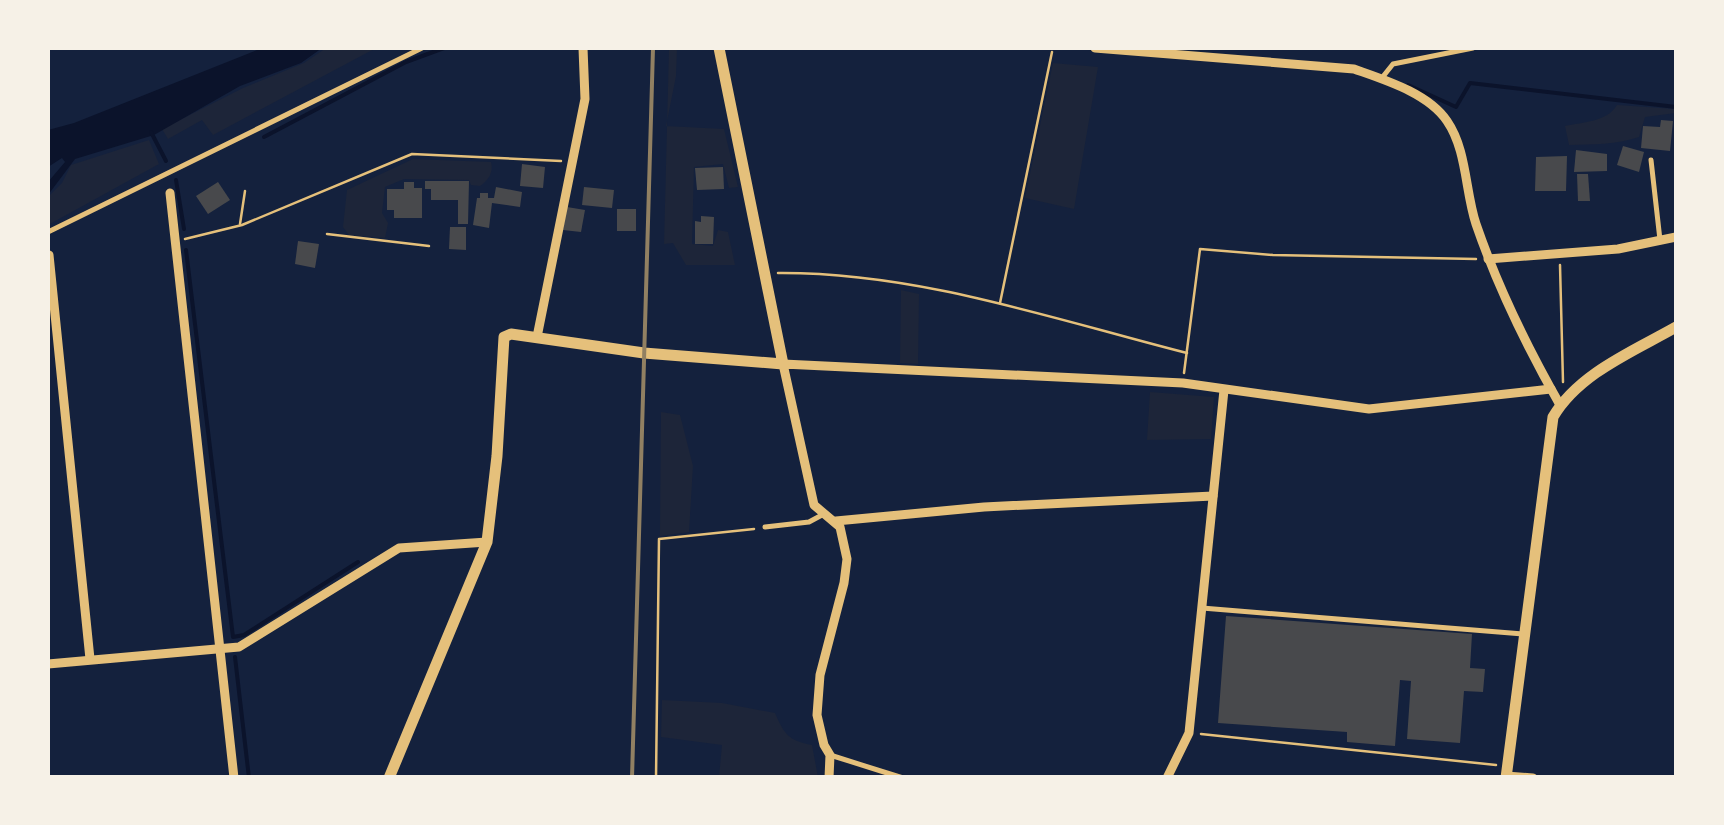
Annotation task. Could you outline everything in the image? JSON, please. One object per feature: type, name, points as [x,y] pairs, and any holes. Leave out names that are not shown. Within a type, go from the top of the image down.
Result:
[{"type":"street","points":[[538,337],[585,99],[583,48]]},
{"type":"street","points":[[719,48],[807,484],[822,515],[836,521],[984,507],[1213,496]]},
{"type":"street","points":[[1095,48],[1334,67],[1381,78],[1433,105],[1446,121],[1458,143],[1483,259],[1555,396],[1506,773],[1533,778]]},
{"type":"street","points":[[170,194],[234,778]]},
{"type":"street","points":[[1483,259],[1618,249],[1676,237]]},
{"type":"street","points":[[48,254],[90,659]]},
{"type":"street","points":[[389,778],[486,542],[497,456],[502,340],[511,334],[644,352],[783,364],[1183,383],[1369,409],[1555,396],[1676,327]]},
{"type":"street","points":[[1167,778],[1189,733],[1224,390]]},
{"type":"street","points":[[829,778],[830,755],[817,714],[820,675],[846,571],[836,521]]},
{"type":"street","points":[[48,664],[247,644],[399,548],[486,542]]},
{"type":"lane","points":[[48,232],[422,48]]},
{"type":"lane","points":[[1381,78],[1393,64],[1474,48]]},
{"type":"lane","points":[[1651,160],[1660,240]]},
{"type":"lane","points":[[765,528],[809,522],[822,515]]},
{"type":"lane","points":[[1202,608],[1523,634]]},
{"type":"lane","points":[[830,755],[903,778]]},
{"type":"path","points":[[1000,305],[1052,52]]},
{"type":"path","points":[[176,241],[240,226],[412,154],[572,162]]},
{"type":"path","points":[[240,226],[245,191]]},
{"type":"path","points":[[327,234],[429,246]]},
{"type":"path","points":[[1183,383],[1200,249],[1483,259]]},
{"type":"path","points":[[1555,396],[1563,386],[1560,254]]},
{"type":"path","points":[[767,275],[828,273],[879,278],[1187,352]]},
{"type":"path","points":[[656,778],[659,540],[765,528]]},
{"type":"path","points":[[1189,733],[1506,773]]},
{"type":"shaded area","points":[[262,48],[322,48],[301,63],[240,86],[154,135],[75,159],[48,195],[48,182],[65,162],[62,158],[48,167],[48,130]]},
{"type":"shaded area","points":[[326,48],[376,48],[213,135],[202,120],[168,139],[162,129],[243,88],[304,63]]},
{"type":"shaded area","points":[[669,48],[677,48],[676,76],[667,120]]},
{"type":"shaded area","points":[[1053,63],[1098,67],[1074,209],[1025,198]]},
{"type":"shaded area","points":[[1617,105],[1676,109],[1676,113],[1645,117],[1639,137],[1630,140],[1569,145],[1565,126],[1601,118]]},
{"type":"shaded area","points":[[667,126],[724,129],[738,187],[729,188],[723,164],[694,167],[692,244],[713,246],[718,230],[728,232],[735,265],[686,265],[673,243],[664,244]]},
{"type":"shaded area","points":[[149,140],[159,164],[48,225],[48,197],[62,183],[71,165]]},
{"type":"shaded area","points":[[413,159],[491,162],[492,169],[480,186],[471,185],[469,180],[404,179],[385,187],[385,238],[349,235],[343,227],[347,190]]},
{"type":"shaded area","points":[[901,290],[919,294],[918,364],[900,363]]},
{"type":"shaded area","points":[[1150,392],[1214,397],[1211,439],[1147,440]]},
{"type":"shaded area","points":[[661,412],[680,415],[693,466],[689,532],[660,536]]},
{"type":"shaded area","points":[[662,700],[722,703],[775,713],[788,735],[812,745],[818,777],[719,777],[722,745],[661,737]]},
{"type":"building","points":[[1661,120],[1673,121],[1670,151],[1641,148],[1643,126],[1660,127]]},
{"type":"building","points":[[1623,146],[1644,152],[1639,172],[1617,165]]},
{"type":"building","points":[[1576,150],[1607,154],[1607,171],[1574,172]]},
{"type":"building","points":[[1567,156],[1566,191],[1535,191],[1536,157]]},
{"type":"building","points":[[522,164],[545,167],[543,188],[520,186]]},
{"type":"building","points":[[723,167],[724,189],[697,190],[695,168]]},
{"type":"building","points":[[1577,174],[1588,174],[1590,201],[1578,201]]},
{"type":"building","points":[[425,181],[469,181],[468,224],[458,224],[458,200],[431,200],[431,189],[425,189]]},
{"type":"building","points":[[218,182],[230,200],[208,214],[196,196]]},
{"type":"building","points":[[404,182],[414,182],[414,188],[422,188],[422,218],[394,218],[394,210],[387,210],[387,189],[404,189]]},
{"type":"building","points":[[496,187],[522,192],[520,207],[492,203],[489,228],[473,225],[480,193],[494,198]]},
{"type":"building","points":[[584,187],[614,190],[612,208],[582,205]]},
{"type":"building","points":[[567,207],[585,210],[581,232],[563,230]]},
{"type":"building","points":[[617,209],[636,209],[636,231],[617,231]]},
{"type":"building","points":[[701,216],[714,217],[713,244],[695,244],[695,221],[701,222]]},
{"type":"building","points":[[450,227],[466,227],[466,250],[449,249]]},
{"type":"building","points":[[298,241],[319,244],[315,268],[295,264]]},
{"type":"building","points":[[1226,616],[1472,634],[1470,668],[1485,669],[1483,692],[1464,691],[1460,743],[1407,739],[1411,681],[1400,680],[1395,746],[1347,742],[1347,732],[1218,723]]},
{"type":"waterway","points":[[264,137],[406,62],[444,48]]},
{"type":"waterway","points":[[1408,85],[1456,107],[1470,83],[1676,107]]},
{"type":"waterway","points":[[151,132],[166,161]]},
{"type":"waterway","points":[[176,180],[184,229]]},
{"type":"waterway","points":[[186,250],[233,637],[244,635],[358,562]]},
{"type":"waterway","points":[[235,657],[249,778]]},
{"type":"railway","points":[[632,778],[653,48]]}]
